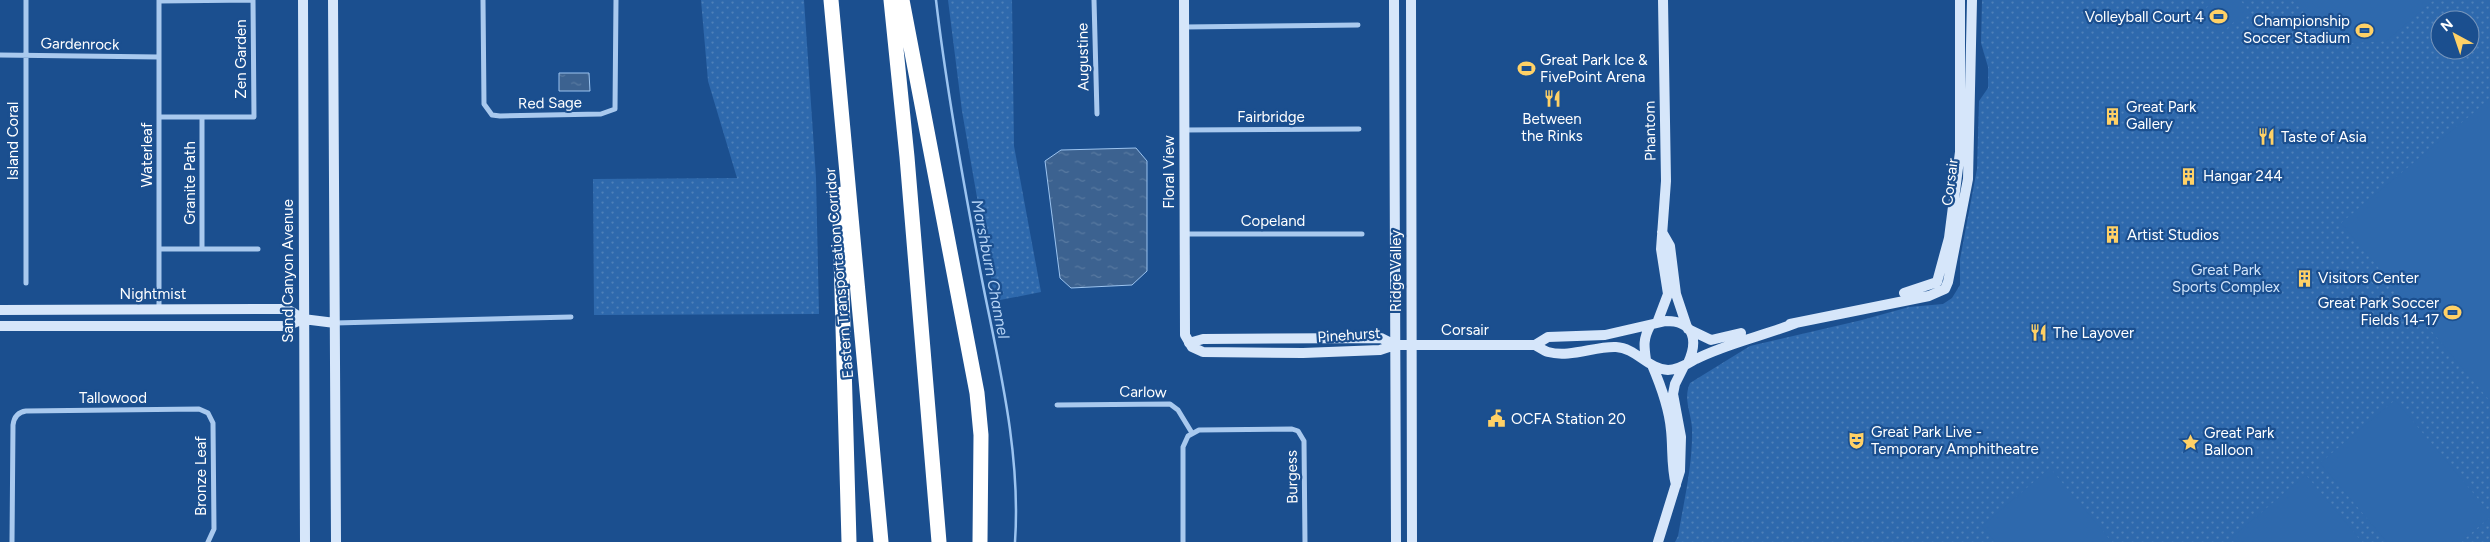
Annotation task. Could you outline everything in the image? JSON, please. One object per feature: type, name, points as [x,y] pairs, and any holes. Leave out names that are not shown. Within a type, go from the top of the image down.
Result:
[{"type":"highway","name":"Eastern Transportation Corridor","points":[[832,0],[881,542]]},
{"type":"highway","points":[[891,0],[908,167],[939,542]]},
{"type":"highway","points":[[902,0],[977,393],[981,435],[980,542]]},
{"type":"highway","points":[[846,155],[840,220],[849,542]]},
{"type":"street","name":"Island Coral","points":[[26,0],[26,283]]},
{"type":"street","points":[[159,0],[254,0]]},
{"type":"street","name":"Waterleaf","points":[[159,0],[159,309]]},
{"type":"street","name":"Zen Garden","points":[[202,117],[254,117],[254,0]]},
{"type":"street","name":"Sand Canyon Avenue","points":[[303,0],[305,542]]},
{"type":"street","points":[[333,0],[336,542]]},
{"type":"street","name":"Red Sage","points":[[483,0],[484,104],[492,114],[500,116],[601,114],[615,109],[616,0]]},
{"type":"street","name":"Augustine","points":[[1094,0],[1096,114]]},
{"type":"street","name":"Floral View","points":[[1184,0],[1185,335],[1189,343]]},
{"type":"street","name":"Ridge Valley","points":[[1394,0],[1396,542]]},
{"type":"street","name":"Ridge Valley","points":[[1411,0],[1412,542]]},
{"type":"street","name":"Phantom","points":[[1653,325],[1668,294],[1661,248],[1666,181],[1664,0]]},
{"type":"street","name":"Corsair","points":[[1871,306],[1880,300],[1930,286],[1940,278],[1954,211],[1960,152],[1960,0]]},
{"type":"street","name":"Corsair","points":[[1687,328],[1711,340],[1726,338],[1758,329],[1796,323],[1871,306],[1881,306],[1937,293],[1945,289],[1948,282],[1968,179],[1972,0]]},
{"type":"street","points":[[1184,27],[1358,25]]},
{"type":"street","name":"Gardenrock","points":[[0,55],[159,57]]},
{"type":"street","points":[[159,118],[202,117]]},
{"type":"street","name":"Granite Path","points":[[202,117],[202,249]]},
{"type":"street","name":"Fairbridge","points":[[1184,130],[1359,129]]},
{"type":"street","name":"Phantom","points":[[1662,231],[1670,246],[1676,294],[1687,328]]},
{"type":"street","name":"Copeland","points":[[1184,234],[1362,234]]},
{"type":"street","points":[[159,249],[258,249]]},
{"type":"street","name":"Nightmist","points":[[0,310],[287,309],[303,319],[335,323],[571,317]]},
{"type":"street","name":"Nightmist","points":[[0,326],[287,326],[303,319]]},
{"type":"street","points":[[1658,542],[1676,485],[1680,471],[1681,445],[1673,394],[1675,384],[1686,365],[1694,343],[1687,328],[1674,321],[1653,325],[1644,336],[1643,346],[1665,396],[1671,428],[1672,469],[1676,485]]},
{"type":"street","name":"Corsair","points":[[1686,365],[1716,349],[1796,323]]},
{"type":"street","name":"Corsair","points":[[1535,345],[1548,337],[1605,335],[1653,325]]},
{"type":"street","name":"Pinehurst","points":[[1189,343],[1192,347],[1203,352],[1303,353],[1380,350],[1395,345]]},
{"type":"street","name":"Corsair","points":[[1395,345],[1535,345],[1548,352],[1570,352],[1615,346],[1629,350],[1649,363]]},
{"type":"street","points":[[1649,363],[1668,370],[1686,365]]},
{"type":"street","name":"Carlow","points":[[1057,405],[1170,404],[1178,410],[1192,433]]},
{"type":"street","name":"Tallowood","points":[[12,542],[13,425],[14,418],[19,414],[26,411],[199,409],[208,413]]},
{"type":"street","name":"Bronze Leaf","points":[[208,413],[213,426],[214,529],[209,541]]},
{"type":"street","name":"Burgess","points":[[1192,433],[1199,430],[1298,431],[1304,441],[1305,542]]},
{"type":"street","points":[[1183,542],[1183,446],[1192,433]]},
{"type":"green space","points":[[701,0],[804,0],[816,178],[819,314],[594,315],[593,179],[737,178],[708,81]]},
{"type":"green space","points":[[948,0],[1012,0],[1014,146],[1041,292],[995,301],[962,111]]},
{"type":"green space","name":"Great Park Sports Complex","points":[[1982,0],[2490,0],[2490,542],[1675,542],[1678,536],[1688,482],[1691,455],[1692,428],[1687,400],[1690,383],[1750,346],[1909,307],[1943,304],[1952,298],[1960,285],[1960,259],[1977,169],[1979,101],[1988,88],[1988,67],[1981,43]]},
{"type":"green space","points":[[2215,0],[2218,3],[2221,0],[2240,0],[2251,13],[2237,25],[2234,22],[2220,34],[2201,13]]},
{"type":"green space","name":"Championship Soccer Stadium","points":[[2292,0],[2434,0],[2386,41],[2352,43],[2312,20]]},
{"type":"green space","name":"Great Park Soccer Fields 14-17","points":[[2490,99],[2490,401],[2341,223]]},
{"type":"green space","points":[[2395,400],[2490,513],[2490,517],[2461,542],[2387,542],[2320,463]]},
{"type":"green space","points":[[2050,468],[2112,542],[1995,542],[1982,526]]},
{"type":"green space","points":[[2306,475],[2362,542],[2235,542],[2231,538]]},
{"type":"water","points":[[559,73],[589,73],[590,91],[559,91]]},
{"type":"water","points":[[1136,148],[1147,161],[1147,271],[1132,285],[1071,288],[1060,278],[1045,161],[1061,150]]},
{"type":"waterway","name":"Marshburn Channel","points":[[936,0],[962,175],[1012,443],[1015,476],[1015,542]]},
{"type":"place","name":"Volleyball Court 4","points":[[2218,17]]},
{"type":"place","name":"Championship Soccer Stadium","points":[[2364,30]]},
{"type":"place","name":"Great Park Ice & FivePoint Arena","points":[[1526,69]]},
{"type":"place","name":"Between the Rinks","points":[[1552,98]]},
{"type":"place","name":"Great Park Gallery","points":[[2112,116]]},
{"type":"place","name":"Taste of Asia","points":[[2267,137]]},
{"type":"place","name":"Hangar 244","points":[[2189,176]]},
{"type":"place","name":"Artist Studios","points":[[2113,235]]},
{"type":"place","name":"Visitors Center","points":[[2304,278]]},
{"type":"place","name":"Great Park Soccer Fields 14-17","points":[[2453,312]]},
{"type":"place","name":"The Layover","points":[[2039,333]]},
{"type":"place","name":"OCFA Station 20","points":[[1497,419]]},
{"type":"place","name":"Great Park Live - Temporary Amphitheatre","points":[[1857,441]]},
{"type":"place","name":"Great Park Balloon","points":[[2190,442]]}]
